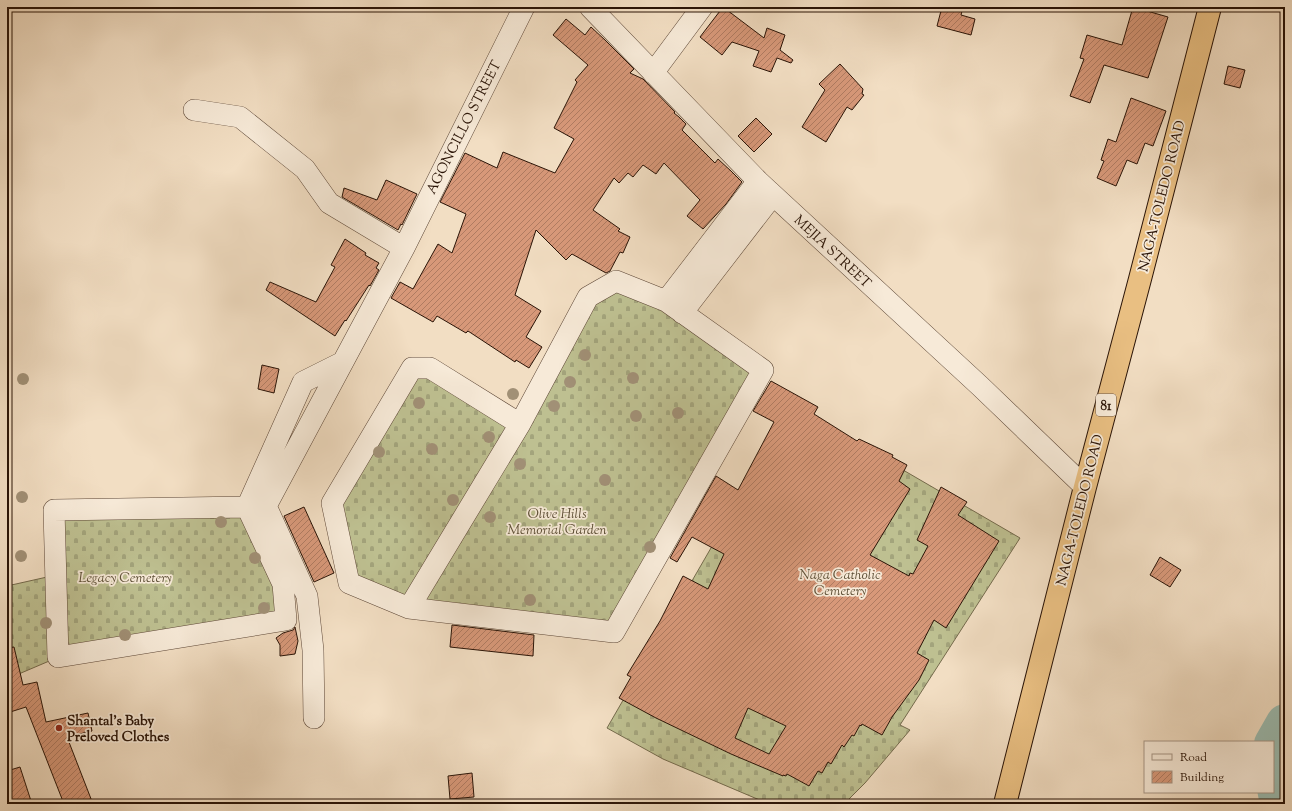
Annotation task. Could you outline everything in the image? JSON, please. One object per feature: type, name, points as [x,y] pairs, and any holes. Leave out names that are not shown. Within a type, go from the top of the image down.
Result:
[{"type":"highway","name":"NAGA-TOLEDO ROAD","points":[[1004,804],[1084,487],[1140,280],[1210,7]]},
{"type":"street","name":"AGONCILLO STREET","points":[[314,718],[313,650],[307,596],[266,506],[404,248],[524,7]]},
{"type":"street","name":"MEJIA STREET","points":[[590,7],[765,188],[980,386],[1084,487]]},
{"type":"street","points":[[653,73],[702,7]]},
{"type":"street","points":[[194,110],[240,116],[305,169],[330,203],[404,248]]},
{"type":"street","points":[[674,307],[765,188]]},
{"type":"street","points":[[409,608],[520,424],[588,297],[616,281],[674,307],[763,370],[614,632],[409,608],[349,583],[332,503],[412,368],[430,368],[520,424]]},
{"type":"street","points":[[247,507],[54,510],[58,657],[286,620],[283,584],[247,507],[303,382],[343,362]]},
{"type":"green space","name":"Olive Hills Memorial Garden","points":[[616,281],[763,370],[614,632],[409,608],[349,583],[332,503],[412,368],[520,424],[588,297]]},
{"type":"green space","name":"Naga Catholic Cemetery","points":[[793,406],[1020,538],[900,725],[910,730],[865,783],[844,804],[769,804],[663,759],[607,728]]},
{"type":"green space","name":"Legacy Cemetery","points":[[247,507],[286,620],[61,656],[7,679],[7,586],[56,575],[56,510]]},
{"type":"building","points":[[723,7],[764,38],[767,28],[785,35],[780,50],[793,60],[791,63],[777,58],[771,72],[753,66],[759,51],[732,42],[722,55],[700,37]]},
{"type":"building","points":[[942,7],[963,7],[961,15],[975,19],[971,35],[937,26]]},
{"type":"building","points":[[1133,7],[1168,17],[1148,78],[1104,65],[1090,103],[1070,96],[1084,59],[1080,58],[1087,35],[1122,45]]},
{"type":"building","points":[[566,19],[585,35],[591,27],[634,69],[630,73],[643,79],[686,124],[682,130],[715,163],[718,159],[742,182],[726,204],[703,229],[687,216],[700,200],[664,163],[656,174],[643,165],[633,177],[628,173],[619,183],[614,178],[593,210],[620,229],[618,231],[630,237],[623,253],[620,252],[610,271],[606,273],[572,254],[566,260],[536,230],[515,295],[541,311],[526,337],[542,347],[529,368],[516,360],[515,362],[468,331],[466,333],[437,316],[433,322],[391,298],[400,282],[413,289],[438,244],[452,253],[466,214],[440,202],[465,153],[497,168],[503,152],[555,173],[574,139],[554,128],[577,82],[575,80],[588,65],[553,35]]},
{"type":"building","points":[[840,64],[863,89],[862,94],[864,95],[852,110],[847,107],[826,142],[802,127],[825,90],[819,84]]},
{"type":"building","points":[[1228,66],[1245,70],[1240,88],[1224,84]]},
{"type":"building","points":[[1131,98],[1166,111],[1153,146],[1145,143],[1137,164],[1127,160],[1116,186],[1097,178],[1104,161],[1101,160],[1108,139],[1116,142]]},
{"type":"building","points":[[756,118],[772,134],[754,152],[738,136]]},
{"type":"building","points":[[386,180],[417,194],[402,225],[401,224],[398,230],[342,197],[344,188],[377,200]]},
{"type":"building","points":[[345,239],[366,253],[365,255],[379,263],[376,268],[379,270],[370,286],[369,285],[335,336],[266,290],[270,282],[316,302],[335,267],[331,265]]},
{"type":"building","points":[[262,365],[279,369],[274,393],[258,389]]},
{"type":"building","name":"Naga Catholic Cemetery","points":[[771,381],[818,407],[814,414],[857,441],[859,439],[893,455],[892,457],[907,465],[899,481],[910,489],[870,555],[909,576],[910,573],[913,574],[928,546],[917,540],[941,487],[967,502],[958,515],[999,541],[946,628],[934,620],[917,653],[929,660],[919,680],[892,717],[882,735],[862,724],[861,726],[860,725],[854,736],[852,735],[844,747],[842,745],[831,764],[828,762],[822,773],[818,771],[809,786],[787,774],[786,776],[783,776],[731,754],[656,718],[619,698],[631,677],[627,675],[660,621],[683,576],[708,589],[724,554],[692,537],[677,562],[670,558],[716,476],[738,490],[774,422],[753,411]],"holes":[[[748,708],[786,726],[769,754],[735,738]]]},
{"type":"building","points":[[304,507],[334,573],[314,582],[284,516]]},
{"type":"building","points":[[1160,557],[1181,570],[1170,587],[1150,575]]},
{"type":"building","points":[[452,625],[534,635],[533,656],[450,647]]},
{"type":"building","points":[[295,627],[298,641],[295,654],[280,656],[280,645],[276,638],[283,633],[293,630]]},
{"type":"building","points":[[14,647],[23,685],[37,682],[46,722],[88,713],[92,731],[67,737],[93,804],[64,804],[26,707],[7,713],[7,648]]},
{"type":"building","points":[[20,767],[32,804],[10,804],[7,794],[7,771]]},
{"type":"building","points":[[472,773],[474,797],[450,799],[448,776]]},
{"type":"waterway","points":[[1274,742],[1285,723]]},
{"type":"waterway","points":[[1274,778],[1279,804]]},
{"type":"place","name":"Shantal's Baby Preloved Clothes","points":[[59,728]]}]
